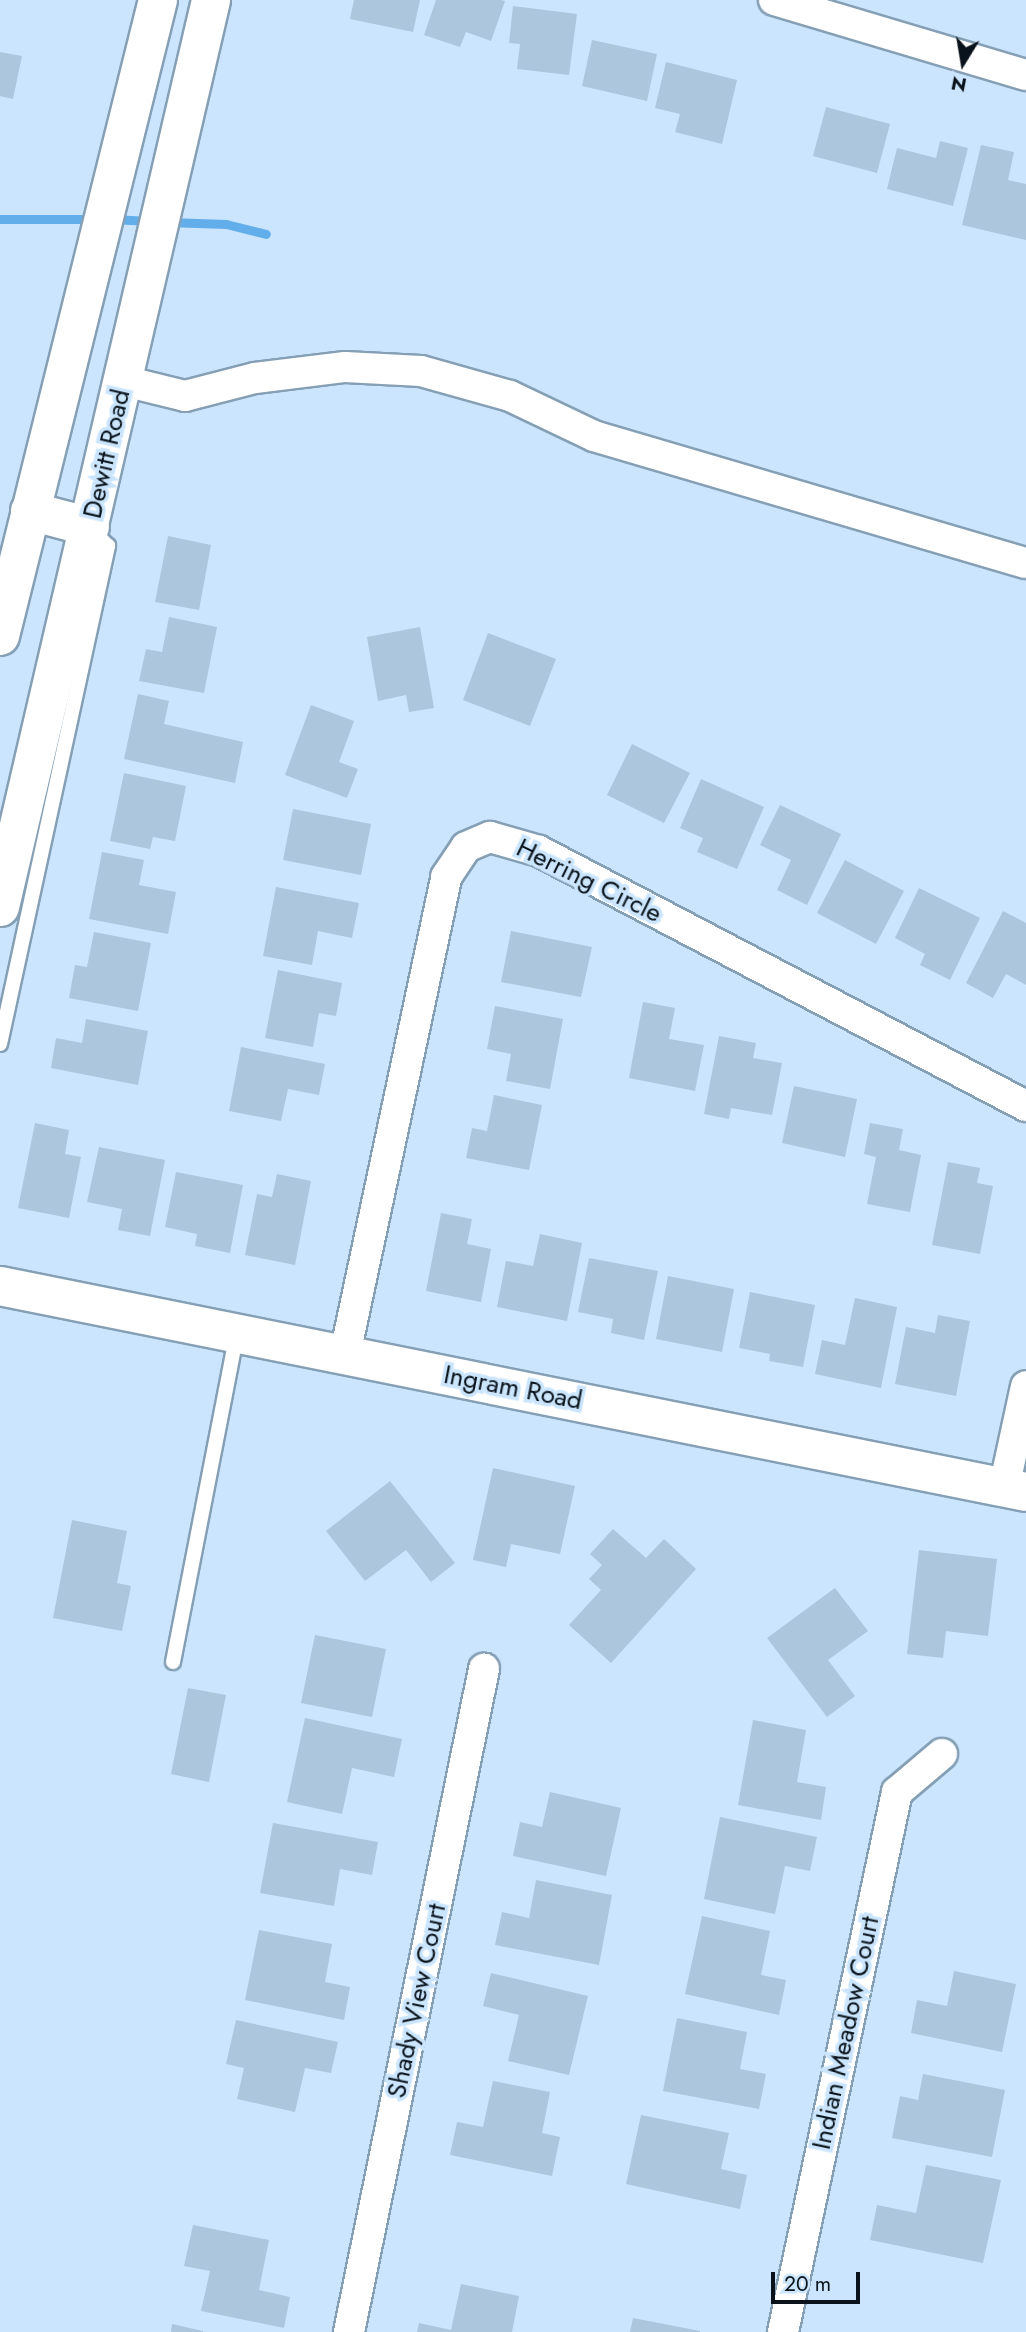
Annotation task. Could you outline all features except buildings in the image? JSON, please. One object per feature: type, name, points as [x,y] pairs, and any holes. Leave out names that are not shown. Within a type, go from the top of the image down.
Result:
[{"type":"main road","points":[[0,636],[66,366],[116,181],[158,0]]},
{"type":"main road","name":"Dewitt Road","points":[[0,907],[141,306],[203,2]]},
{"type":"main road","points":[[66,366],[124,381]]},
{"type":"main road","points":[[30,511],[90,527]]},
{"type":"main road","name":"Ingram Road","points":[[0,1286],[1015,1490]]},
{"type":"street","points":[[774,0],[1026,75]]},
{"type":"street","points":[[124,381],[185,396],[255,378],[345,367],[421,371],[510,396],[594,436],[1026,563]]},
{"type":"street","name":"Herring Circle","points":[[345,1354],[446,877],[466,847],[490,837],[539,851],[1026,1105]]},
{"type":"street","points":[[1015,1490],[1026,1386]]},
{"type":"street","name":"Shady View Court","points":[[349,2332],[484,1670]]},
{"type":"street","name":"Indian Meadow Court","points":[[782,2332],[897,1792],[942,1754]]},
{"type":"lane","points":[[0,1044],[108,546],[90,527]]},
{"type":"lane","points":[[173,1662],[238,1333]]},
{"type":"waterway","points":[[0,219],[94,219]]},
{"type":"waterway","points":[[112,219],[150,221]]},
{"type":"waterway","points":[[168,222],[226,224],[266,234]]}]
